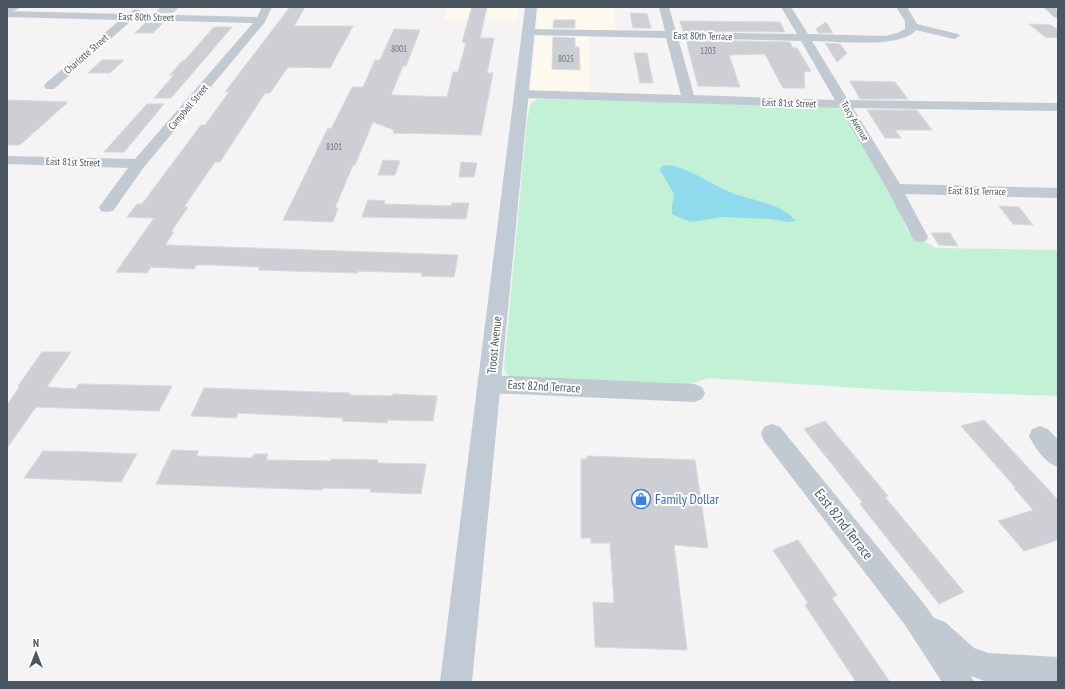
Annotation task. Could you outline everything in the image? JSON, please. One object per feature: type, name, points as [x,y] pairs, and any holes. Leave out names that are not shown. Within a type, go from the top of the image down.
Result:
[{"type":"main road","points":[[7,13],[14,7]]},
{"type":"main road","name":"Troost Avenue","points":[[456,682],[490,384],[530,7]]},
{"type":"street","name":"Charlotte Street","points":[[50,86],[141,7]]},
{"type":"street","name":"Campbell Street","points":[[106,207],[140,164],[261,20],[268,7]]},
{"type":"street","points":[[664,7],[688,99]]},
{"type":"street","name":"Tracy Avenue","points":[[786,7],[896,189],[920,238]]},
{"type":"street","points":[[901,7],[910,17],[912,26],[954,36]]},
{"type":"street","points":[[1048,7],[1058,15]]},
{"type":"street","name":"East 80th Street","points":[[7,13],[261,20]]},
{"type":"street","name":"East 80th Terrace","points":[[528,32],[878,39],[895,37],[904,34],[912,26]]},
{"type":"street","name":"East 81st Street","points":[[521,94],[844,104],[1058,107]]},
{"type":"street","name":"East 81st Street","points":[[7,160],[140,164]]},
{"type":"street","name":"East 81st Terrace","points":[[896,189],[1058,193]]},
{"type":"street","name":"East 82nd Terrace","points":[[490,384],[694,393]]},
{"type":"street","name":"East 82nd Terrace","points":[[772,434],[915,615]]},
{"type":"street","points":[[1040,436],[1058,457]]},
{"type":"street","points":[[915,615],[964,658],[988,668],[1055,674]]},
{"type":"street","points":[[915,615],[959,682]]},
{"type":"shaded area","points":[[448,7],[519,7],[518,21],[443,20]]},
{"type":"shaded area","points":[[538,7],[614,7],[616,33],[537,29]]},
{"type":"shaded area","points":[[536,36],[589,36],[589,94],[534,91],[531,89]]},
{"type":"green space","points":[[538,99],[830,106],[843,110],[889,189],[908,232],[936,248],[1058,250],[1058,396],[889,390],[708,378],[688,385],[512,377],[506,372],[504,367],[527,120],[531,103]]},
{"type":"water","points":[[671,165],[692,173],[727,191],[781,209],[796,221],[788,222],[771,219],[723,217],[690,222],[672,214],[674,194],[660,170],[662,166]]},
{"type":"building","points":[[161,7],[179,7],[173,13],[155,13]]},
{"type":"building","points":[[290,7],[305,7],[294,26],[353,26],[330,68],[288,67],[270,93],[265,93],[220,162],[215,162],[184,207],[188,207],[171,232],[174,232],[165,245],[458,255],[454,277],[421,276],[422,273],[258,270],[260,267],[212,265],[196,265],[194,269],[151,267],[147,273],[116,272],[154,218],[127,217],[137,204],[142,204],[201,125],[205,125],[229,92],[225,92]]},
{"type":"building","points":[[472,7],[487,7],[480,38],[494,38],[487,73],[493,73],[481,135],[393,133],[394,130],[373,122],[335,208],[338,208],[333,222],[283,220],[328,128],[331,129],[352,87],[363,87],[375,60],[380,60],[394,29],[420,30],[406,66],[403,66],[391,95],[447,97],[453,72],[458,72],[466,43],[462,42]]},
{"type":"building","points":[[630,13],[647,14],[651,28],[633,28]]},
{"type":"building","points":[[554,20],[575,20],[575,28],[553,28]]},
{"type":"building","points":[[680,21],[780,22],[785,32],[683,31]]},
{"type":"building","points":[[146,22],[164,22],[153,33],[135,33]]},
{"type":"building","points":[[826,22],[833,33],[819,33],[816,29]]},
{"type":"building","points":[[1029,24],[1051,25],[1058,30],[1058,38],[1045,37]]},
{"type":"building","points":[[214,27],[232,27],[171,98],[154,98],[174,75],[170,75]]},
{"type":"building","points":[[553,37],[575,38],[575,47],[579,47],[580,70],[552,69]]},
{"type":"building","points":[[686,40],[790,42],[793,48],[797,48],[811,71],[804,72],[805,88],[783,88],[765,54],[729,55],[740,87],[698,86]]},
{"type":"building","points":[[825,43],[840,44],[847,53],[837,62]]},
{"type":"building","points":[[634,53],[647,53],[653,83],[640,83]]},
{"type":"building","points":[[102,60],[124,60],[110,73],[88,73]]},
{"type":"building","points":[[850,81],[895,82],[908,99],[860,99]]},
{"type":"building","points":[[7,100],[68,102],[20,145],[7,145]]},
{"type":"building","points":[[147,104],[164,104],[124,152],[104,152]]},
{"type":"building","points":[[867,110],[917,110],[932,130],[895,130],[901,138],[885,138]]},
{"type":"building","points":[[383,160],[400,161],[395,175],[378,175]]},
{"type":"building","points":[[461,162],[477,163],[474,177],[459,177]]},
{"type":"building","points":[[368,200],[385,201],[384,204],[451,206],[452,203],[469,203],[466,219],[362,217]]},
{"type":"building","points":[[999,206],[1019,207],[1033,225],[1013,224]]},
{"type":"building","points":[[931,233],[950,233],[958,246],[939,245]]},
{"type":"building","points":[[42,352],[71,352],[47,387],[76,389],[79,384],[172,386],[159,411],[36,407],[7,448],[7,405],[20,386],[18,386]]},
{"type":"building","points":[[204,388],[350,393],[349,395],[393,396],[393,394],[437,396],[433,421],[388,420],[387,423],[342,421],[343,418],[238,413],[236,418],[191,416]]},
{"type":"building","points":[[984,420],[1058,500],[1058,540],[1024,551],[998,521],[1033,510],[1014,488],[1015,487],[961,426]]},
{"type":"building","points":[[825,421],[888,496],[885,497],[964,592],[939,604],[860,504],[862,502],[804,429]]},
{"type":"building","points":[[172,450],[199,451],[196,456],[252,458],[254,454],[268,454],[266,460],[378,460],[377,463],[426,464],[421,494],[370,492],[371,489],[323,488],[322,490],[156,484]]},
{"type":"building","points":[[43,451],[137,454],[121,482],[24,478]]},
{"type":"building","points":[[587,456],[695,460],[708,548],[674,545],[687,650],[595,647],[593,602],[614,603],[610,543],[591,543],[591,538],[581,538],[581,459],[587,459]]},
{"type":"building","points":[[798,540],[837,595],[832,598],[890,682],[856,682],[805,605],[808,603],[773,550]]},
{"type":"place","name":"Family Dollar","points":[[641,499]]}]
